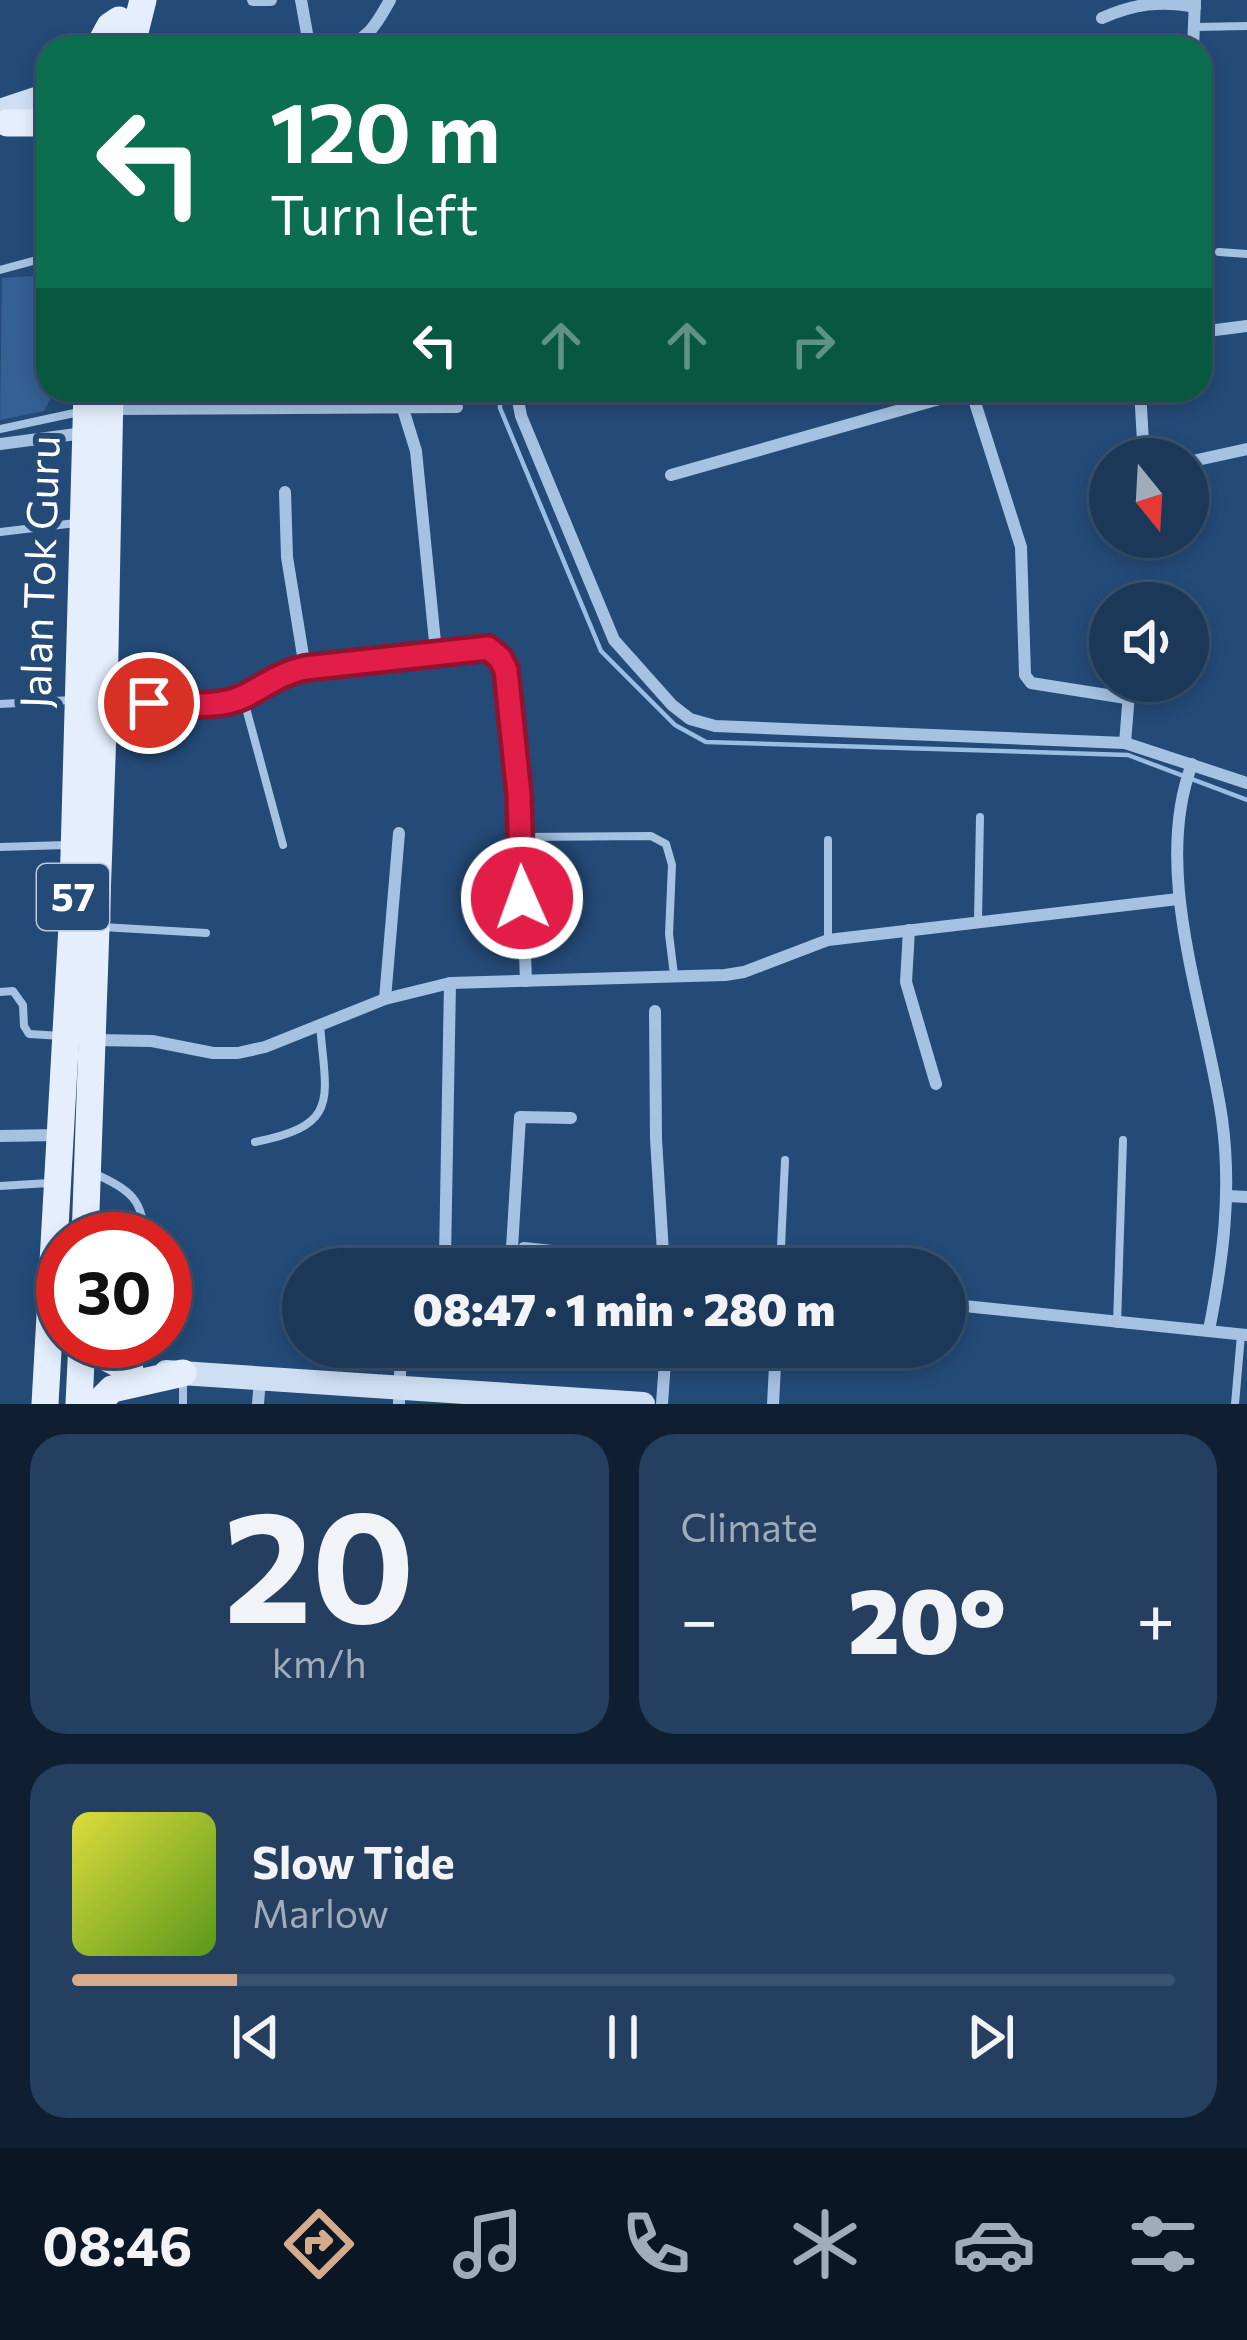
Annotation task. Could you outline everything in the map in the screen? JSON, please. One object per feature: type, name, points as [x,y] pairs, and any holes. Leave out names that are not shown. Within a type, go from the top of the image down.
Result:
[{"type":"main road","points":[[134,36],[142,0]]},
{"type":"main road","points":[[105,36],[121,10]]},
{"type":"main road","points":[[2,120],[36,101]]},
{"type":"main road","points":[[2,120],[36,113]]},
{"type":"main road","points":[[2,120],[36,122]]},
{"type":"main road","name":"Jalan Tok Guru","points":[[86,1212],[75,845],[91,701],[83,522],[96,406]]},
{"type":"main road","name":"Jalan Tok Guru","points":[[45,1404],[60,1135],[94,926],[91,701],[96,406]]},
{"type":"main road","points":[[69,1212],[79,1038]]},
{"type":"main road","points":[[61,1404],[71,1368]]},
{"type":"main road","points":[[77,1368],[79,1404]]},
{"type":"main road","points":[[113,1392],[184,1373],[259,1391],[643,1404]]},
{"type":"street","points":[[254,0],[271,0]]},
{"type":"street","points":[[301,0],[307,36]]},
{"type":"street","points":[[368,36],[390,0]]},
{"type":"street","points":[[1102,18],[1130,6],[1195,3],[1195,36]]},
{"type":"street","points":[[1212,330],[1247,326]]},
{"type":"street","points":[[518,402],[614,640],[690,719],[715,726],[1125,743],[1188,774],[1247,783]]},
{"type":"street","points":[[671,475],[929,402]]},
{"type":"street","points":[[975,402],[1021,547],[1025,675],[1030,683],[1089,692]]},
{"type":"street","points":[[1141,402],[1143,438]]},
{"type":"street","points":[[0,444],[96,406],[457,407]]},
{"type":"street","points":[[403,409],[416,452],[436,652]]},
{"type":"street","points":[[1209,457],[1247,449]]},
{"type":"street","points":[[285,492],[287,557],[305,668]]},
{"type":"street","points":[[91,701],[215,704],[243,697],[280,674],[305,668],[488,648],[506,670],[526,980]]},
{"type":"street","points":[[1125,743],[1126,702]]},
{"type":"street","points":[[1188,774],[1176,850],[1178,898],[1210,1046],[1228,1196],[1223,1262],[1208,1330]]},
{"type":"street","points":[[385,999],[399,833]]},
{"type":"street","points":[[79,1038],[152,1041],[238,1053],[265,1047],[385,999],[450,983],[744,972],[828,940],[1178,898]]},
{"type":"street","points":[[909,930],[906,982],[936,1084]]},
{"type":"street","points":[[445,1248],[450,983]]},
{"type":"street","points":[[655,1011],[663,1248]]},
{"type":"street","points":[[512,1248],[520,1118],[571,1118]]},
{"type":"street","points":[[0,1136],[60,1135]]},
{"type":"street","points":[[1228,1196],[1247,1197]]},
{"type":"street","points":[[966,1306],[1244,1334]]},
{"type":"street","points":[[662,1404],[665,1368]]},
{"type":"street","points":[[773,1404],[775,1368]]},
{"type":"lane","points":[[1196,27],[1247,26]]},
{"type":"lane","points":[[1219,252],[1247,254]]},
{"type":"lane","points":[[0,270],[36,260]]},
{"type":"lane","points":[[0,429],[96,406]]},
{"type":"lane","points":[[0,532],[83,522]]},
{"type":"lane","points":[[243,697],[283,845]]},
{"type":"lane","points":[[0,704],[91,701]]},
{"type":"lane","points":[[978,923],[980,817]]},
{"type":"lane","points":[[519,837],[651,836],[666,844],[672,865],[669,934],[674,977]]},
{"type":"lane","points":[[828,840],[828,940]]},
{"type":"lane","points":[[0,847],[75,845]]},
{"type":"lane","points":[[94,926],[206,933]]},
{"type":"lane","points":[[0,992],[13,991],[19,996],[29,1034],[79,1038]]},
{"type":"lane","points":[[255,1142],[292,1133],[318,1116],[326,1094],[320,1023]]},
{"type":"lane","points":[[1117,1324],[1123,1140]]},
{"type":"lane","points":[[781,1248],[785,1160]]},
{"type":"lane","points":[[88,1171],[122,1186],[138,1201],[141,1212]]},
{"type":"lane","points":[[0,1186],[56,1183]]},
{"type":"lane","points":[[1234,1404],[1244,1334]]},
{"type":"lane","points":[[183,1404],[184,1373]]},
{"type":"building","points":[[36,276],[36,402],[49,402],[44,411],[0,420],[2,278]]},
{"type":"waterway","points":[[500,402],[601,651],[675,725],[706,742],[1128,755],[1247,800]]},
{"type":"route","points":[[149,703],[215,704],[243,697],[280,674],[305,668],[488,648],[506,670],[519,795],[522,898]]}]
